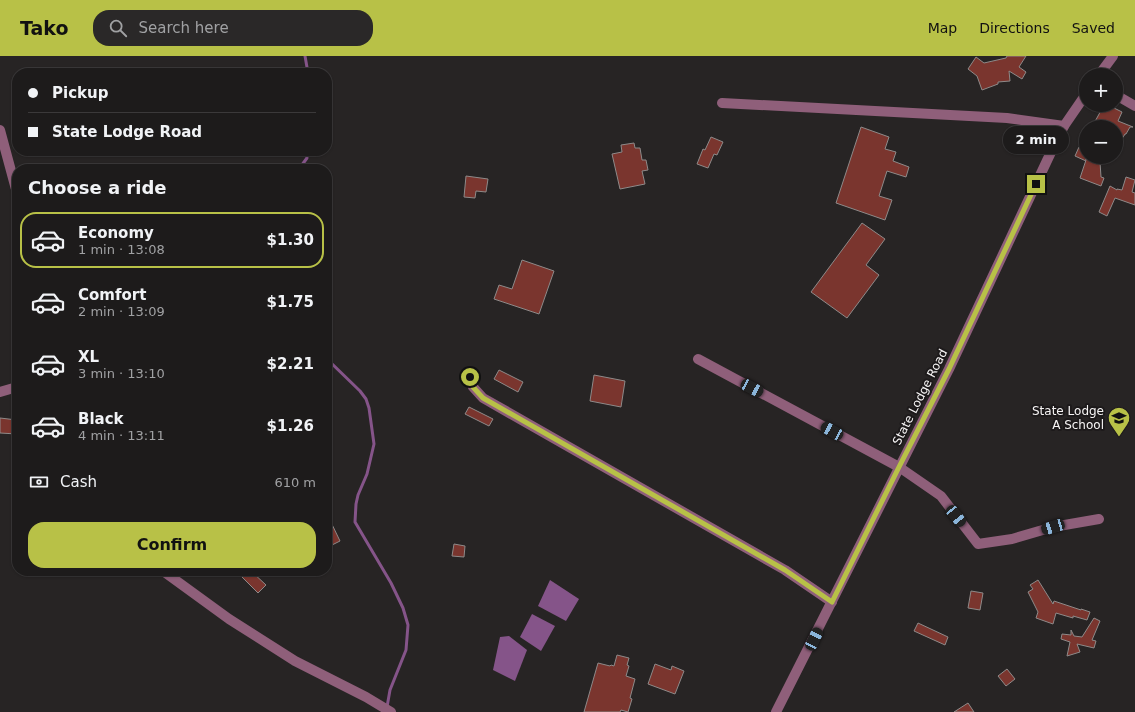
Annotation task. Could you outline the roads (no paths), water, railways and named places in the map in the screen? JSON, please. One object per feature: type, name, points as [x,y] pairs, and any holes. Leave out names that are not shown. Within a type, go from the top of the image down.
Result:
[{"type":"street","points":[[1105,68],[1113,56]]},
{"type":"street","points":[[1123,99],[1135,106]]},
{"type":"street","points":[[722,103],[1007,118],[1064,126]]},
{"type":"street","name":"State Lodge Road","points":[[776,712],[949,369],[1064,126],[1079,104]]},
{"type":"street","points":[[0,130],[12,174]]},
{"type":"street","points":[[698,359],[899,467],[941,496],[978,544],[1012,539],[1053,527],[1099,519]]},
{"type":"street","points":[[470,377],[473,387],[483,398],[785,570],[832,602]]},
{"type":"street","points":[[0,392],[12,388]]},
{"type":"street","points":[[170,576],[229,619],[295,661],[366,697],[391,712]]},
{"type":"waterway","points":[[305,56],[307,68]]},
{"type":"waterway","points":[[303,164],[307,156]]},
{"type":"waterway","points":[[332,364],[360,391],[366,399],[369,408],[374,444],[367,474],[358,495],[355,522],[391,583],[403,608],[408,625],[406,650],[390,690],[387,707]]},
{"type":"place","name":"State Lodge A School","points":[[1119,438]]}]
